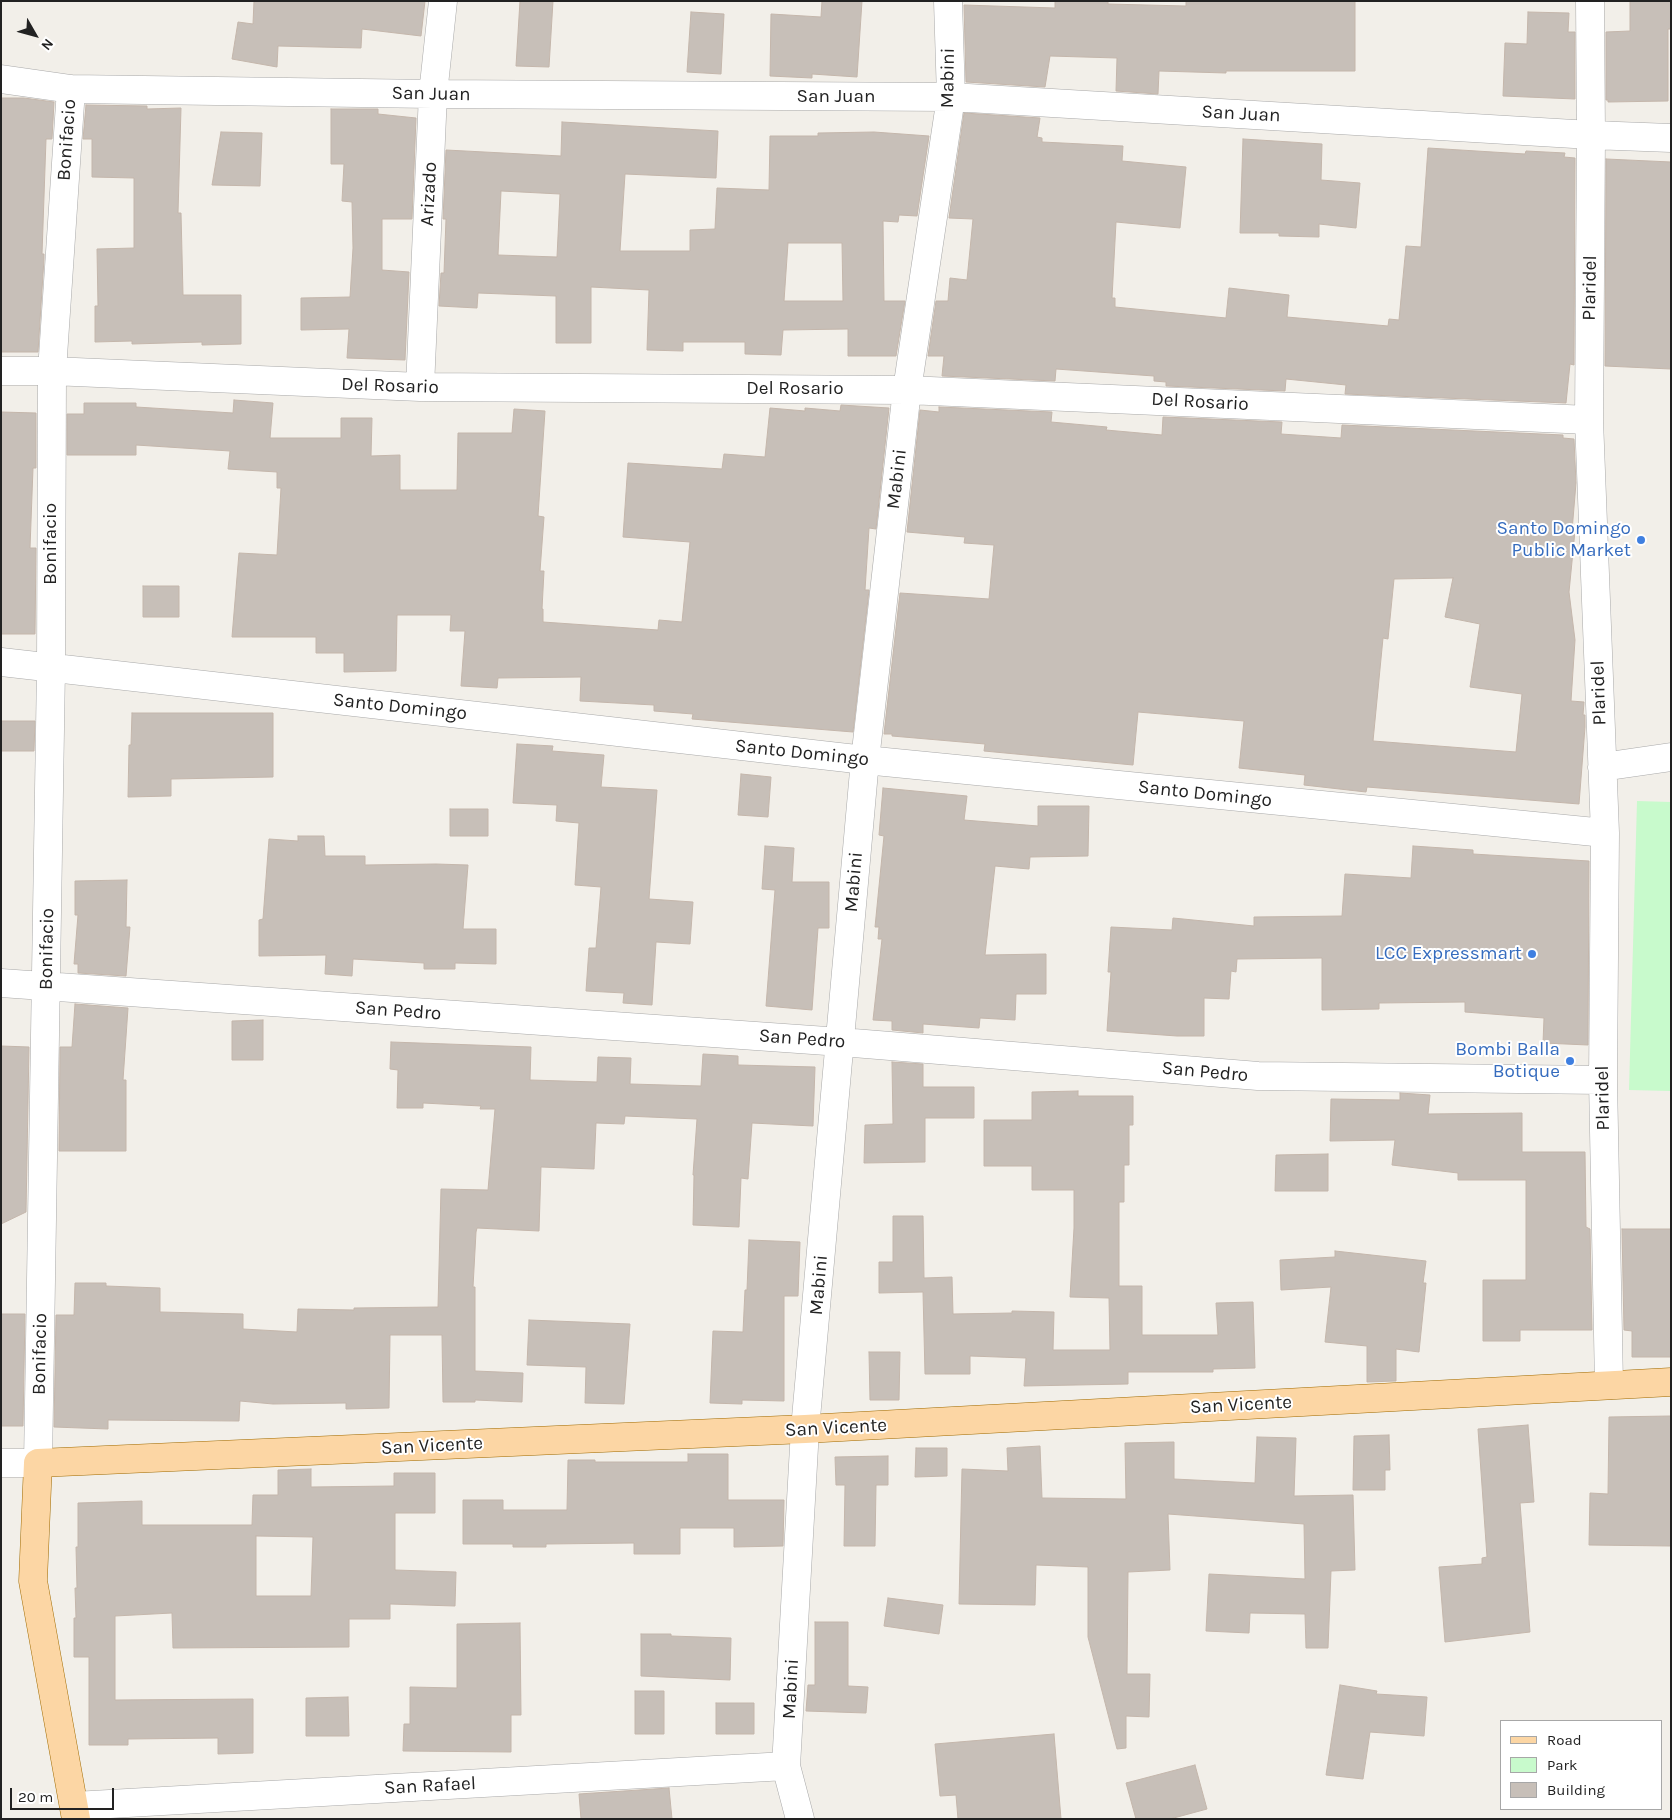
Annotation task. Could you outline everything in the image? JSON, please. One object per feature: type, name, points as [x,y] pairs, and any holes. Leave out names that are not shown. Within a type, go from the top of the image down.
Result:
[{"type":"main road","name":"San Vicente","points":[[38,1463],[806,1430],[1671,1382]]},
{"type":"main road","name":"Bonifacio","points":[[38,1463],[33,1581],[75,1813]]},
{"type":"street","name":"Arizado","points":[[420,388],[433,94],[443,1]]},
{"type":"street","name":"Mabini","points":[[800,1819],[786,1766],[806,1430],[865,760],[907,390],[951,97],[948,1]]},
{"type":"street","name":"Plaridel","points":[[1590,1],[1589,420],[1605,833],[1603,1080],[1609,1385]]},
{"type":"street","name":"San Juan","points":[[1,79],[71,89],[433,94],[951,97],[1591,135],[1671,138]]},
{"type":"street","name":"Bonifacio","points":[[38,1463],[51,668],[52,371],[71,89]]},
{"type":"street","name":"Del Rosario","points":[[1,371],[52,371],[420,388],[907,390],[1589,420]]},
{"type":"street","name":"Santo Domingo","points":[[1,662],[865,760],[1605,833]]},
{"type":"street","points":[[1602,767],[1671,757]]},
{"type":"street","name":"San Pedro","points":[[1,983],[841,1042],[1258,1076],[1603,1080]]},
{"type":"street","name":"San Vicente","points":[[1,1463],[38,1463]]},
{"type":"street","name":"San Rafael","points":[[75,1813],[786,1766]]},
{"type":"green space","points":[[1637,801],[1671,802],[1671,1091],[1629,1090]]},
{"type":"building","points":[[254,1],[425,1],[421,36],[362,29],[361,48],[278,46],[277,67],[232,59],[238,22],[253,24]]},
{"type":"building","points":[[520,1],[553,1],[549,67],[516,66]]},
{"type":"building","points":[[822,1],[862,1],[857,77],[812,74],[812,78],[770,76],[771,14],[821,17]]},
{"type":"building","points":[[1055,1],[1108,1],[1108,4],[1186,6],[1186,1],[1355,1],[1355,71],[1226,71],[1226,73],[1159,71],[1158,94],[1116,91],[1117,58],[1050,56],[1045,87],[966,82],[964,5],[1055,8]]},
{"type":"building","points":[[1630,1],[1671,1],[1671,29],[1668,29],[1668,101],[1608,102],[1606,100],[1606,32],[1630,31]]},
{"type":"building","points":[[691,12],[724,14],[721,74],[687,72]]},
{"type":"building","points":[[1528,12],[1569,13],[1568,32],[1575,32],[1575,99],[1503,96],[1505,43],[1527,44]]},
{"type":"building","points":[[1,98],[24,98],[54,102],[52,139],[46,139],[42,254],[44,254],[44,259],[38,352],[1,352]]},
{"type":"building","points":[[86,105],[147,106],[147,109],[181,108],[178,213],[181,213],[183,295],[241,295],[241,344],[202,345],[202,342],[132,344],[132,341],[95,342],[95,306],[98,306],[97,249],[134,248],[134,178],[92,177],[92,139],[83,139]]},
{"type":"building","points":[[331,109],[378,109],[378,114],[416,118],[412,219],[382,219],[382,270],[409,272],[405,360],[347,358],[349,329],[301,330],[301,298],[350,297],[353,248],[352,202],[342,201],[344,164],[331,164]]},
{"type":"building","points":[[964,113],[1040,118],[1037,137],[1042,138],[1042,142],[1123,146],[1122,161],[1186,167],[1180,228],[1116,222],[1112,298],[1115,298],[1115,307],[1226,318],[1229,288],[1289,295],[1287,317],[1388,326],[1389,319],[1399,320],[1406,246],[1421,247],[1428,148],[1525,154],[1526,151],[1565,153],[1564,157],[1575,158],[1574,365],[1570,364],[1566,403],[1345,394],[1346,385],[1286,379],[1285,391],[1166,386],[1166,382],[1154,381],[1154,376],[1056,369],[1055,381],[942,376],[944,356],[928,356],[936,301],[948,301],[950,278],[967,280],[973,219],[949,218]]},
{"type":"building","points":[[562,122],[718,131],[716,178],[625,174],[620,251],[690,251],[690,230],[715,229],[717,188],[769,190],[770,136],[818,136],[818,133],[874,132],[929,136],[917,216],[899,215],[898,222],[883,221],[884,301],[905,301],[896,356],[848,356],[848,329],[783,330],[781,355],[745,354],[745,342],[683,342],[683,351],[647,350],[649,290],[591,287],[591,343],[556,343],[556,296],[478,293],[477,308],[439,306],[441,273],[444,273],[446,219],[443,219],[446,150],[561,156]],"holes":[[[501,191],[560,194],[557,257],[498,255]],[[788,243],[842,243],[843,301],[784,301]]]},
{"type":"building","points":[[221,132],[262,133],[260,186],[212,185]]},
{"type":"building","points":[[1243,139],[1322,144],[1321,180],[1360,183],[1356,228],[1319,224],[1319,237],[1279,236],[1279,233],[1240,233]]},
{"type":"building","points":[[1606,159],[1671,162],[1671,369],[1605,366]]},
{"type":"building","points":[[234,400],[273,403],[270,438],[341,438],[341,418],[372,418],[371,456],[400,455],[400,490],[457,490],[458,433],[512,433],[514,409],[545,411],[538,516],[544,517],[540,571],[544,571],[543,622],[658,630],[659,620],[682,622],[690,542],[623,537],[628,463],[722,469],[724,454],[765,457],[770,408],[840,411],[841,405],[889,408],[876,529],[869,528],[865,590],[869,590],[853,732],[692,719],[693,714],[654,711],[654,705],[580,701],[581,677],[498,678],[497,688],[461,686],[465,631],[450,631],[451,615],[397,615],[396,671],[344,672],[344,653],[316,653],[316,637],[232,637],[239,553],[277,555],[281,488],[277,488],[277,472],[228,469],[230,451],[136,445],[136,455],[67,455],[67,414],[84,414],[84,403],[136,403],[136,407],[233,413]]},
{"type":"building","points":[[939,407],[1052,412],[1051,422],[1107,427],[1106,430],[1162,435],[1163,417],[1282,422],[1281,434],[1341,438],[1342,425],[1563,435],[1563,438],[1574,439],[1576,483],[1572,531],[1575,531],[1569,592],[1575,640],[1571,701],[1584,702],[1583,715],[1585,715],[1579,804],[1367,787],[1366,792],[1304,785],[1305,775],[1239,768],[1244,721],[1138,712],[1133,765],[984,751],[985,744],[884,734],[900,593],[989,599],[994,545],[964,543],[965,537],[907,532],[920,410],[939,412]],"holes":[[[1453,578],[1445,617],[1480,624],[1470,687],[1522,694],[1516,752],[1373,741],[1383,638],[1388,639],[1394,579]]]},
{"type":"building","points":[[1,412],[36,413],[36,468],[33,468],[30,548],[36,548],[35,634],[1,634]]},
{"type":"building","points":[[143,586],[179,586],[179,617],[143,617]]},
{"type":"building","points":[[132,713],[273,713],[273,777],[171,779],[171,796],[128,797]]},
{"type":"building","points":[[1,721],[35,721],[34,751],[1,751]]},
{"type":"building","points":[[517,744],[553,746],[552,751],[604,755],[601,787],[657,790],[649,899],[693,902],[690,944],[656,942],[652,1005],[623,1003],[624,993],[586,991],[589,948],[596,948],[601,887],[575,885],[579,823],[556,821],[557,805],[513,803]]},
{"type":"building","points":[[741,774],[771,777],[768,817],[738,815]]},
{"type":"building","points":[[883,788],[967,796],[964,820],[1038,826],[1038,806],[1089,806],[1088,856],[1030,857],[1029,869],[995,866],[985,955],[1046,954],[1046,994],[1016,994],[1015,1020],[980,1018],[979,1028],[923,1024],[923,1033],[892,1030],[892,1021],[873,1020],[882,939],[878,939],[879,927],[875,927],[884,836],[879,835]]},
{"type":"building","points":[[450,809],[488,809],[488,836],[450,836]]},
{"type":"building","points":[[298,836],[324,836],[325,856],[365,856],[365,865],[468,865],[463,929],[496,929],[496,964],[455,963],[455,969],[424,969],[424,963],[353,959],[352,976],[325,974],[326,955],[259,956],[259,920],[263,919],[269,839],[298,841]]},
{"type":"building","points":[[765,846],[794,848],[792,882],[829,882],[829,928],[818,928],[812,1010],[766,1006],[775,890],[762,889]]},
{"type":"building","points":[[1413,846],[1473,850],[1473,854],[1589,861],[1588,1045],[1543,1043],[1544,1018],[1465,1012],[1465,1002],[1379,1003],[1379,1009],[1322,1010],[1322,958],[1237,959],[1236,972],[1231,971],[1229,999],[1204,998],[1204,1036],[1107,1031],[1111,972],[1108,972],[1111,927],[1172,930],[1173,918],[1254,926],[1254,917],[1342,916],[1345,874],[1411,878]]},
{"type":"building","points":[[127,880],[126,927],[130,927],[126,976],[78,973],[78,964],[74,964],[78,915],[75,915],[75,881]]},
{"type":"building","points":[[75,1004],[128,1008],[123,1080],[126,1080],[126,1151],[59,1151],[60,1047],[72,1047]]},
{"type":"building","points":[[263,1020],[263,1060],[232,1060],[232,1021]]},
{"type":"building","points":[[391,1042],[531,1047],[530,1080],[597,1082],[598,1057],[631,1058],[630,1084],[701,1086],[703,1054],[738,1056],[738,1065],[815,1067],[813,1126],[752,1123],[748,1179],[741,1178],[739,1227],[693,1225],[693,1175],[697,1119],[625,1116],[624,1124],[596,1123],[594,1169],[541,1167],[539,1231],[477,1228],[476,1232],[473,1287],[475,1287],[475,1371],[523,1373],[522,1402],[475,1400],[475,1402],[443,1402],[442,1335],[390,1335],[389,1408],[346,1409],[346,1403],[273,1404],[240,1401],[239,1421],[108,1420],[108,1429],[54,1427],[56,1315],[74,1315],[75,1283],[106,1283],[106,1286],[160,1288],[160,1312],[243,1314],[243,1329],[297,1332],[298,1309],[354,1310],[354,1308],[438,1307],[441,1189],[488,1190],[495,1109],[480,1109],[481,1106],[423,1103],[423,1108],[397,1108],[398,1070],[390,1069]]},
{"type":"building","points":[[1,1046],[29,1047],[26,1212],[1,1224]]},
{"type":"building","points":[[892,1062],[923,1064],[923,1087],[974,1087],[974,1118],[925,1118],[925,1162],[864,1163],[865,1125],[893,1124]]},
{"type":"building","points":[[1078,1091],[1078,1096],[1133,1096],[1133,1125],[1129,1125],[1129,1165],[1124,1165],[1124,1202],[1119,1202],[1119,1286],[1142,1286],[1142,1335],[1218,1335],[1216,1303],[1253,1302],[1255,1368],[1213,1369],[1213,1372],[1128,1372],[1128,1384],[1024,1386],[1026,1358],[970,1356],[970,1374],[925,1374],[923,1292],[879,1293],[879,1262],[893,1262],[893,1216],[923,1216],[924,1278],[952,1277],[953,1314],[1012,1313],[1012,1311],[1054,1312],[1053,1350],[1110,1350],[1109,1298],[1070,1297],[1074,1190],[1032,1190],[1032,1166],[984,1166],[984,1120],[1032,1120],[1032,1092]]},
{"type":"building","points":[[1400,1093],[1430,1095],[1428,1114],[1522,1113],[1522,1152],[1585,1152],[1586,1227],[1590,1229],[1592,1330],[1520,1330],[1520,1341],[1483,1341],[1483,1280],[1526,1280],[1526,1180],[1458,1180],[1458,1173],[1392,1165],[1395,1140],[1330,1141],[1331,1099],[1400,1100]]},
{"type":"building","points":[[1328,1154],[1328,1191],[1275,1191],[1276,1155]]},
{"type":"building","points":[[1622,1229],[1671,1229],[1671,1357],[1632,1357],[1632,1331],[1624,1330]]},
{"type":"building","points":[[749,1240],[800,1242],[798,1296],[784,1296],[784,1401],[742,1400],[742,1404],[710,1403],[713,1331],[743,1332]]},
{"type":"building","points":[[1335,1251],[1426,1261],[1423,1283],[1426,1283],[1419,1352],[1396,1349],[1396,1381],[1367,1382],[1367,1346],[1325,1342],[1331,1287],[1281,1290],[1280,1260],[1335,1257]]},
{"type":"building","points":[[1,1314],[25,1314],[23,1426],[1,1426]]},
{"type":"building","points":[[529,1320],[630,1324],[624,1404],[585,1403],[586,1367],[527,1365]]},
{"type":"building","points":[[869,1352],[900,1352],[899,1400],[870,1400]]},
{"type":"building","points":[[1671,1416],[1671,1546],[1589,1545],[1590,1493],[1608,1494],[1609,1417]]},
{"type":"building","points":[[1528,1425],[1534,1502],[1520,1503],[1530,1632],[1445,1642],[1439,1567],[1482,1564],[1482,1558],[1487,1557],[1478,1429]]},
{"type":"building","points":[[1389,1435],[1390,1470],[1385,1470],[1385,1490],[1353,1490],[1354,1436]]},
{"type":"building","points":[[1257,1437],[1296,1438],[1294,1496],[1353,1495],[1355,1570],[1331,1571],[1328,1648],[1306,1648],[1305,1614],[1250,1613],[1249,1633],[1206,1631],[1209,1574],[1305,1579],[1304,1524],[1168,1514],[1170,1570],[1128,1572],[1127,1674],[1150,1674],[1149,1717],[1126,1716],[1126,1748],[1117,1749],[1088,1637],[1088,1567],[1036,1565],[1035,1605],[959,1604],[962,1469],[1008,1471],[1007,1448],[1040,1446],[1042,1498],[1126,1499],[1125,1443],[1174,1442],[1174,1479],[1255,1483]]},
{"type":"building","points":[[916,1448],[947,1448],[947,1476],[915,1477]]},
{"type":"building","points":[[688,1454],[728,1454],[728,1500],[784,1500],[783,1546],[734,1547],[734,1528],[680,1528],[680,1554],[634,1554],[634,1543],[546,1544],[546,1547],[513,1547],[513,1544],[463,1544],[463,1500],[503,1500],[503,1510],[567,1510],[568,1460],[595,1460],[595,1462],[688,1462]]},
{"type":"building","points":[[888,1456],[888,1485],[876,1485],[875,1546],[844,1546],[845,1485],[836,1485],[835,1457]]},
{"type":"building","points":[[311,1469],[311,1487],[394,1486],[394,1473],[435,1473],[435,1513],[395,1513],[395,1570],[456,1572],[455,1606],[390,1604],[390,1619],[349,1619],[349,1647],[173,1648],[172,1613],[115,1616],[115,1700],[253,1699],[253,1753],[218,1754],[218,1738],[128,1739],[128,1745],[89,1745],[89,1657],[74,1657],[78,1503],[142,1501],[142,1525],[252,1525],[253,1495],[278,1495],[278,1470]],"holes":[[[256,1536],[313,1537],[311,1596],[256,1596]]]},
{"type":"building","points":[[888,1598],[943,1605],[939,1634],[884,1626]]},
{"type":"building","points":[[815,1622],[848,1622],[848,1686],[868,1687],[866,1713],[806,1711],[808,1685],[815,1685]]},
{"type":"building","points":[[520,1623],[521,1715],[511,1715],[511,1752],[403,1751],[404,1724],[410,1724],[410,1687],[457,1688],[457,1624]]},
{"type":"building","points":[[641,1634],[731,1638],[730,1680],[641,1676]]},
{"type":"building","points":[[1340,1685],[1377,1691],[1376,1694],[1427,1697],[1424,1736],[1370,1732],[1363,1779],[1326,1775]]},
{"type":"building","points":[[635,1691],[664,1691],[664,1734],[635,1734]]},
{"type":"building","points":[[348,1697],[349,1736],[306,1736],[306,1698]]},
{"type":"building","points":[[716,1703],[754,1703],[754,1734],[716,1734]]},
{"type":"building","points":[[1054,1734],[1061,1819],[958,1819],[956,1795],[940,1796],[935,1744]]},
{"type":"building","points":[[1195,1765],[1207,1809],[1170,1819],[1136,1819],[1126,1783]]},
{"type":"building","points":[[669,1788],[672,1819],[581,1819],[579,1794]]},
{"type":"place","name":"Santo Domingo Public Market","points":[[1641,540]]},
{"type":"place","name":"LCC Expressmart","points":[[1532,954]]},
{"type":"place","name":"Bombi Balla Botique","points":[[1570,1061]]}]
